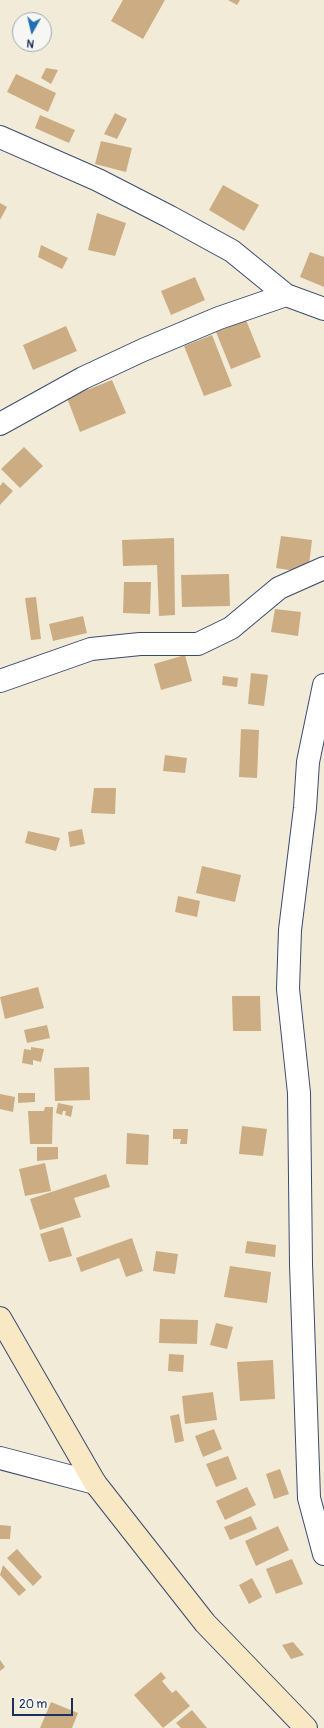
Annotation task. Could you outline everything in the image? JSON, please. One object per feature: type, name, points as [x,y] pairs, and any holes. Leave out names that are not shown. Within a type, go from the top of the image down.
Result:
[{"type":"main road","points":[[0,1318],[95,1483],[205,1623],[306,1728]]},
{"type":"street","points":[[0,137],[98,180],[232,251],[286,295],[324,309]]},
{"type":"street","points":[[0,424],[83,378],[142,350],[219,318],[286,295]]},
{"type":"street","points":[[0,681],[91,649],[140,644],[198,644],[231,628],[279,588],[324,568]]},
{"type":"street","points":[[324,685],[308,762],[315,810],[290,930],[288,989],[299,1093],[301,1264],[309,1498],[324,1554]]},
{"type":"street","points":[[0,1458],[95,1483]]},
{"type":"building","points":[[123,0],[165,0],[143,39],[111,21]]},
{"type":"building","points":[[228,0],[240,0],[237,5]]},
{"type":"building","points":[[46,68],[58,70],[51,84],[41,78]]},
{"type":"building","points":[[16,74],[56,93],[48,112],[7,92]]},
{"type":"building","points":[[115,113],[127,119],[117,139],[104,134]]},
{"type":"building","points":[[40,115],[75,130],[69,143],[35,128]]},
{"type":"building","points":[[101,141],[132,148],[126,172],[95,164]]},
{"type":"building","points":[[223,185],[259,205],[244,231],[209,210]]},
{"type":"building","points":[[0,203],[7,207],[0,220]]},
{"type":"building","points":[[97,213],[126,223],[115,256],[88,250]]},
{"type":"building","points":[[41,245],[68,258],[62,269],[38,257]]},
{"type":"building","points":[[310,252],[324,257],[324,287],[300,277]]},
{"type":"building","points":[[195,277],[205,300],[171,315],[161,291]]},
{"type":"building","points":[[246,320],[261,357],[231,369],[216,332]]},
{"type":"building","points":[[66,326],[77,351],[33,370],[23,345]]},
{"type":"building","points":[[212,335],[232,386],[204,396],[184,346]]},
{"type":"building","points":[[112,380],[126,413],[80,432],[67,398]]},
{"type":"building","points":[[24,447],[43,466],[20,488],[1,469]]},
{"type":"building","points":[[3,482],[13,491],[0,505],[0,486]]},
{"type":"building","points":[[281,536],[312,540],[308,573],[276,568]]},
{"type":"building","points":[[174,538],[175,615],[159,616],[157,565],[123,566],[122,540]]},
{"type":"building","points":[[229,574],[230,606],[182,607],[181,575]]},
{"type":"building","points":[[124,582],[151,582],[150,614],[123,613]]},
{"type":"building","points":[[36,597],[41,639],[31,640],[25,598]]},
{"type":"building","points":[[275,609],[301,612],[298,636],[271,632]]},
{"type":"building","points":[[83,616],[87,633],[53,641],[49,624]]},
{"type":"building","points":[[185,655],[192,681],[161,690],[154,664]]},
{"type":"building","points":[[251,673],[268,675],[264,706],[248,704]]},
{"type":"building","points":[[223,676],[238,678],[237,687],[222,685]]},
{"type":"building","points":[[241,729],[259,730],[257,778],[239,777]]},
{"type":"building","points":[[165,755],[187,758],[185,773],[163,771]]},
{"type":"building","points":[[94,788],[116,788],[115,814],[91,813]]},
{"type":"building","points":[[82,829],[85,844],[70,847],[68,832]]},
{"type":"building","points":[[28,831],[60,838],[56,851],[25,843]]},
{"type":"building","points":[[202,866],[241,875],[235,902],[196,893]]},
{"type":"building","points":[[178,896],[200,901],[197,917],[175,912]]},
{"type":"building","points":[[38,987],[44,1008],[5,1019],[0,997]]},
{"type":"building","points":[[232,996],[260,996],[261,1031],[233,1031]]},
{"type":"building","points":[[47,1025],[50,1038],[27,1043],[24,1030]]},
{"type":"building","points":[[31,1047],[44,1049],[41,1062],[33,1060],[33,1065],[22,1063],[24,1049],[31,1050]]},
{"type":"building","points":[[89,1067],[90,1100],[55,1101],[54,1068]]},
{"type":"building","points":[[18,1093],[35,1093],[35,1102],[18,1103]]},
{"type":"building","points":[[0,1094],[15,1097],[13,1112],[0,1109]]},
{"type":"building","points":[[58,1103],[73,1106],[71,1117],[65,1115],[66,1111],[63,1111],[62,1115],[56,1113]]},
{"type":"building","points":[[45,1107],[53,1107],[52,1144],[30,1144],[28,1111],[44,1111]]},
{"type":"building","points":[[242,1126],[267,1129],[263,1156],[239,1154]]},
{"type":"building","points":[[173,1129],[188,1129],[187,1144],[180,1144],[181,1139],[173,1139]]},
{"type":"building","points":[[127,1133],[149,1135],[148,1165],[126,1164]]},
{"type":"building","points":[[37,1147],[58,1147],[58,1159],[37,1161]]},
{"type":"building","points":[[45,1163],[51,1191],[25,1196],[19,1169]]},
{"type":"building","points":[[106,1174],[110,1187],[74,1198],[81,1217],[40,1230],[30,1199]]},
{"type":"building","points":[[63,1227],[72,1256],[49,1262],[40,1234]]},
{"type":"building","points":[[132,1238],[143,1271],[126,1277],[119,1258],[81,1272],[76,1258]]},
{"type":"building","points":[[247,1241],[276,1245],[275,1257],[245,1253]]},
{"type":"building","points":[[156,1251],[178,1254],[175,1274],[153,1271]]},
{"type":"building","points":[[230,1266],[271,1272],[267,1303],[224,1297]]},
{"type":"building","points":[[160,1319],[198,1320],[197,1344],[159,1343]]},
{"type":"building","points":[[216,1323],[233,1327],[227,1349],[210,1345]]},
{"type":"building","points":[[169,1354],[184,1355],[183,1372],[168,1371]]},
{"type":"building","points":[[273,1360],[275,1399],[240,1401],[237,1362]]},
{"type":"building","points":[[213,1392],[217,1420],[185,1424],[182,1396]]},
{"type":"building","points":[[179,1414],[184,1441],[175,1443],[170,1416]]},
{"type":"building","points":[[214,1429],[222,1449],[203,1457],[195,1436]]},
{"type":"building","points":[[228,1456],[237,1479],[216,1487],[206,1464]]},
{"type":"building","points":[[280,1469],[289,1494],[274,1499],[266,1474]]},
{"type":"building","points":[[247,1487],[256,1505],[225,1520],[216,1501]]},
{"type":"building","points":[[251,1516],[257,1529],[230,1540],[224,1527]]},
{"type":"building","points":[[0,1525],[11,1526],[10,1539],[0,1539]]},
{"type":"building","points":[[278,1526],[289,1550],[256,1566],[245,1541]]},
{"type":"building","points":[[17,1549],[42,1577],[33,1586],[7,1558]]},
{"type":"building","points":[[292,1559],[303,1584],[276,1594],[266,1569]]},
{"type":"building","points":[[3,1565],[26,1590],[19,1596],[0,1575]]},
{"type":"building","points":[[252,1578],[262,1597],[249,1604],[239,1585]]},
{"type":"building","points":[[293,1642],[304,1655],[291,1659],[282,1645]]},
{"type":"building","points":[[0,1660],[5,1667],[0,1671]]},
{"type":"building","points":[[161,1672],[166,1678],[162,1681],[172,1693],[176,1690],[190,1706],[163,1728],[134,1695]]},
{"type":"building","points":[[51,1702],[78,1713],[72,1728],[40,1728]]},
{"type":"building","points":[[192,1710],[207,1728],[181,1728],[176,1723]]}]
